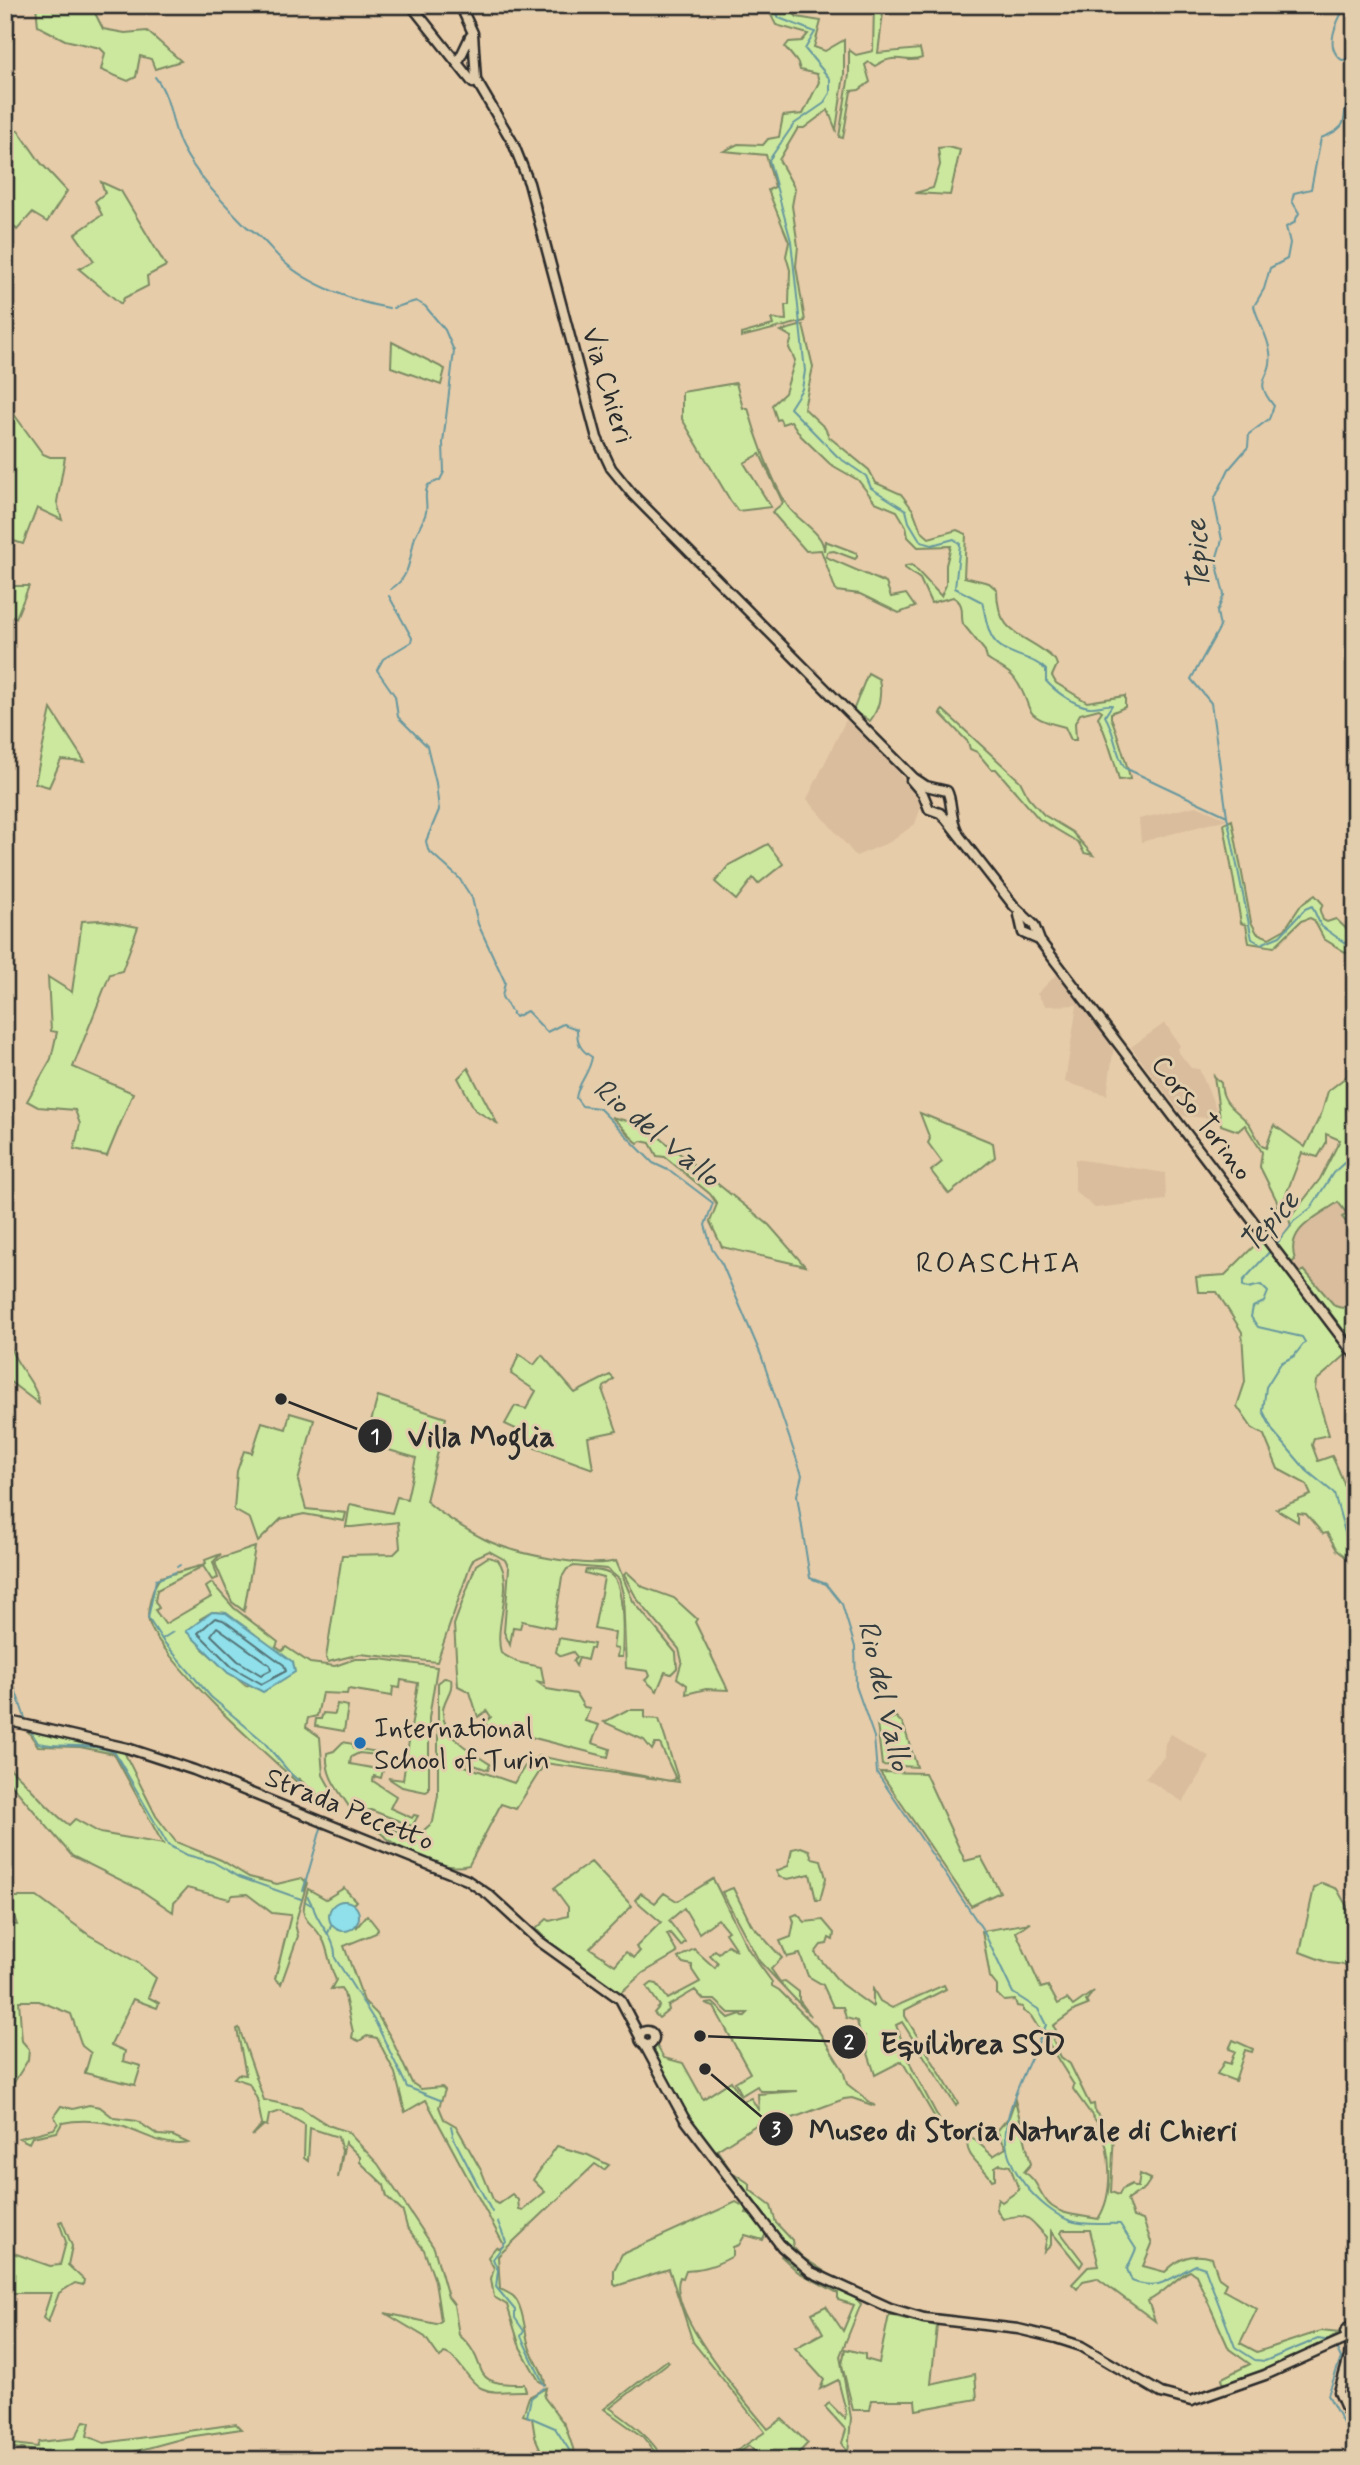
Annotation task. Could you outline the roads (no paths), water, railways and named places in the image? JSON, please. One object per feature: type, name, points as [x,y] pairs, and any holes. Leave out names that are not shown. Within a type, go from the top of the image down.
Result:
[{"type":"main road","name":"Via Chieri","points":[[411,5],[461,65],[496,113]]},
{"type":"main road","points":[[440,39],[467,52],[477,59],[474,66],[461,65],[467,52],[473,33],[460,5]]},
{"type":"main road","name":"Via Chieri","points":[[474,66],[476,80],[513,143],[529,183],[597,438],[611,468],[633,495],[914,778],[932,788],[947,791],[950,805]]},
{"type":"main road","name":"Via Chieri","points":[[846,711],[925,799],[929,809],[940,813],[958,833]]},
{"type":"main road","points":[[925,799],[932,788]]},
{"type":"main road","points":[[940,813],[950,805]]},
{"type":"main road","points":[[950,805],[951,820],[958,833]]},
{"type":"main road","name":"Corso Torino","points":[[958,833],[1026,924],[1034,925],[1032,933],[1355,1355]]},
{"type":"main road","name":"Strada Pecetto","points":[[5,1720],[127,1748],[194,1770],[467,1880],[489,1895],[552,1951],[620,1999],[645,2038],[653,2061],[684,2118],[782,2247],[800,2265],[905,2314],[1029,2331],[1078,2345],[1161,2393],[1191,2401],[1265,2375],[1344,2339],[1349,2327],[1355,2328]]},
{"type":"main road","points":[[1344,2339],[1349,2357],[1339,2392],[1355,2429]]},
{"type":"water","points":[[212,1612],[226,1613],[293,1662],[295,1672],[263,1692],[228,1673],[186,1631]]},
{"type":"water","points":[[344,1901],[355,1905],[359,1916],[355,1927],[344,1931],[333,1927],[329,1916],[333,1905]]},
{"type":"waterway","points":[[773,5],[779,18],[815,32],[805,49],[830,79],[830,93],[823,104],[794,124],[769,160],[791,241],[805,371],[802,389],[790,408],[838,457],[866,476],[871,488],[906,510],[909,522],[921,542],[932,545],[954,539],[960,544],[955,588],[982,602],[991,635],[1002,648],[1040,665],[1046,670],[1046,681],[1071,701],[1089,707],[1112,705],[1105,716],[1125,768],[1227,816]]},
{"type":"waterway","name":"Tepice","points":[[1346,5],[1334,34],[1333,48],[1342,60],[1355,58]]},
{"type":"waterway","name":"Rio del Vallo","points":[[155,77],[165,93],[178,138],[188,158],[247,227],[262,238],[283,261],[319,285],[362,302],[389,308]]},
{"type":"waterway","name":"Tepice","points":[[1355,93],[1349,101],[1340,128],[1321,138],[1311,189],[1294,193],[1292,201],[1299,213],[1294,223],[1286,227],[1290,243],[1287,259],[1270,268],[1264,289],[1254,306],[1269,346],[1269,368],[1263,384],[1267,397],[1274,406],[1269,419],[1249,434],[1248,447],[1229,469],[1214,500],[1222,540],[1216,560],[1224,595],[1217,612],[1220,627],[1191,679],[1211,703],[1227,816],[1252,939],[1261,944],[1280,936],[1305,909],[1312,906],[1321,926],[1355,950]]},
{"type":"waterway","name":"Rio del Vallo","points":[[391,589],[406,573],[415,537],[426,512],[428,485],[440,480],[444,472],[443,443],[454,351],[445,330],[425,306],[416,301],[393,308]]},
{"type":"waterway","name":"Rio del Vallo","points":[[389,596],[412,638],[411,642],[383,659],[377,670],[395,696],[398,717],[427,746],[439,810],[426,841],[428,850],[459,878],[472,898],[478,924],[505,982],[502,997],[515,1017],[527,1011],[547,1032],[563,1024],[577,1029],[580,1046],[592,1057],[576,1098],[582,1106],[599,1108],[653,1163],[672,1172],[713,1203],[705,1225],[712,1249],[722,1264],[761,1355],[802,1475],[797,1495],[810,1578],[826,1584],[842,1604],[855,1647],[856,1686],[874,1737],[877,1773],[983,1930],[1013,1993],[1038,2009],[1046,2025],[1016,2091],[1008,2118],[1006,2144],[1016,2172],[1035,2197],[1059,2215],[1082,2223],[1120,2224],[1136,2249],[1127,2269],[1132,2281],[1159,2284],[1196,2265],[1205,2268],[1235,2347],[1255,2360],[1265,2361],[1318,2339],[1331,2341]]},
{"type":"waterway","name":"Tepice","points":[[1275,1246],[1294,1221],[1311,1208],[1333,1173],[1355,1153]]},
{"type":"waterway","name":"Tepice","points":[[1271,1250],[1243,1281],[1243,1286],[1248,1288],[1261,1285],[1268,1292],[1264,1302],[1253,1307],[1251,1317],[1258,1327],[1302,1337],[1305,1342],[1294,1356],[1281,1363],[1266,1387],[1263,1411],[1273,1431],[1307,1471],[1334,1493],[1348,1543],[1355,1547]]},
{"type":"waterway","points":[[176,1572],[156,1580],[148,1618],[163,1641],[211,1697],[263,1741],[290,1773],[321,1801]]},
{"type":"waterway","points":[[162,1639],[173,1632]]},
{"type":"waterway","points":[[5,1673],[14,1686],[26,1721]]},
{"type":"waterway","points":[[30,1730],[38,1743],[96,1747],[115,1753],[168,1845],[187,1855],[213,1862],[239,1877],[301,1899]]},
{"type":"waterway","points":[[303,1891],[322,1825]]},
{"type":"waterway","points":[[308,1897],[312,1905]]},
{"type":"waterway","points":[[306,1902],[313,1906],[333,1944],[335,1958],[376,2023],[407,2087],[440,2100]]},
{"type":"waterway","points":[[328,1933],[331,1926]]},
{"type":"waterway","points":[[451,2126],[454,2139],[492,2212]]},
{"type":"waterway","points":[[498,2222],[506,2242],[493,2259],[498,2270],[496,2287],[515,2310],[515,2318],[524,2331],[521,2336],[544,2385]]},
{"type":"waterway","name":"Rio del Vallo","points":[[1335,2345],[1341,2358],[1328,2395],[1355,2446]]},
{"type":"waterway","points":[[544,2388],[531,2398],[527,2416],[555,2428],[573,2456],[572,2460]]},
{"type":"place","name":"Villa Moglia","points":[[281,1399]]},
{"type":"place","name":"International School of Turin","points":[[360,1743]]},
{"type":"place","name":"Equilibrea SSD","points":[[700,2036]]},
{"type":"place","name":"Museo di Storia Naturale di Chieri","points":[[705,2069]]},
{"type":"district","name":"ROASCHIA","points":[[999,1262]]}]
